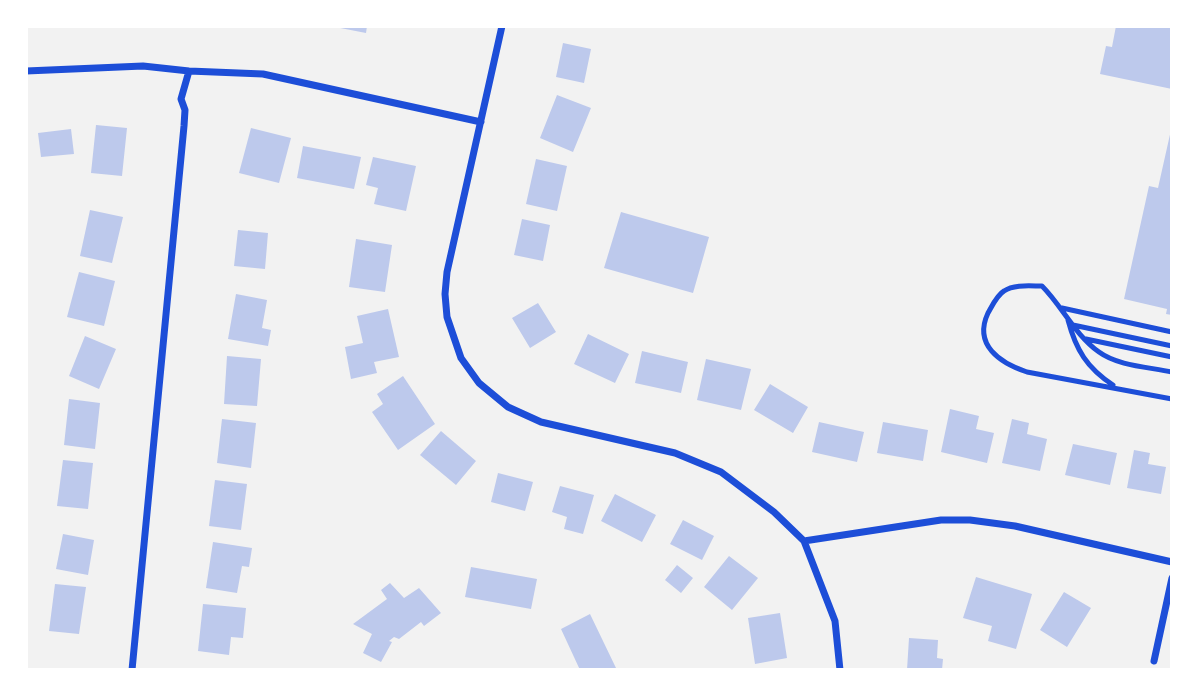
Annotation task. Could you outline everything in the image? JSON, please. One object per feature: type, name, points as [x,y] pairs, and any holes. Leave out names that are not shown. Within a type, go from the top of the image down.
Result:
[{"type":"street","points":[[502,26],[447,272],[447,317],[461,358],[479,383],[508,407],[541,422],[675,453],[722,472],[775,512],[804,541],[835,621],[840,670]]},
{"type":"street","points":[[26,71],[143,65],[189,71],[263,74],[481,122]]},
{"type":"street","points":[[132,670],[184,126],[185,110],[181,99],[189,71]]},
{"type":"street","points":[[804,541],[940,520],[970,520],[1015,526],[1172,562]]},
{"type":"street","points":[[1154,661],[1172,578]]},
{"type":"lane","points":[[1172,372],[1110,358],[1098,352],[1042,286],[1020,286],[1004,291],[992,305],[982,326],[986,341],[996,356],[1018,369],[1172,398]]},
{"type":"lane","points":[[1061,308],[1172,332]]},
{"type":"lane","points":[[1067,317],[1074,344],[1087,363],[1115,387]]},
{"type":"lane","points":[[1073,325],[1172,346]]},
{"type":"lane","points":[[1085,339],[1172,357]]},
{"type":"building","points":[[330,26],[367,26],[366,33]]},
{"type":"building","points":[[1116,26],[1172,26],[1172,89],[1100,74],[1106,46],[1112,47]]},
{"type":"building","points":[[563,43],[591,49],[584,83],[556,77]]},
{"type":"building","points":[[557,95],[591,108],[573,152],[540,138]]},
{"type":"building","points":[[96,125],[127,128],[122,176],[91,173]]},
{"type":"building","points":[[251,128],[291,138],[279,183],[239,173]]},
{"type":"building","points":[[71,129],[74,154],[41,157],[38,133]]},
{"type":"building","points":[[1171,130],[1172,315],[1166,314],[1167,309],[1124,299],[1149,186],[1158,188]]},
{"type":"building","points":[[303,146],[361,157],[354,189],[297,178]]},
{"type":"building","points":[[373,157],[416,166],[406,211],[374,204],[378,188],[366,185]]},
{"type":"building","points":[[536,159],[567,166],[557,211],[526,204]]},
{"type":"building","points":[[90,210],[123,217],[112,263],[80,256]]},
{"type":"building","points":[[621,212],[709,237],[693,293],[604,268]]},
{"type":"building","points":[[522,219],[550,225],[543,261],[514,255]]},
{"type":"building","points":[[238,230],[268,233],[265,269],[234,266]]},
{"type":"building","points":[[356,239],[392,245],[385,292],[349,287]]},
{"type":"building","points":[[79,272],[115,281],[104,326],[67,317]]},
{"type":"building","points":[[236,294],[267,300],[262,328],[271,330],[268,346],[228,339]]},
{"type":"building","points":[[538,303],[556,332],[530,348],[512,318]]},
{"type":"building","points":[[388,309],[399,357],[374,362],[377,373],[351,379],[345,347],[363,343],[357,316]]},
{"type":"building","points":[[588,334],[629,354],[615,383],[574,364]]},
{"type":"building","points":[[85,336],[116,349],[99,389],[69,376]]},
{"type":"building","points":[[642,351],[688,362],[681,393],[635,383]]},
{"type":"building","points":[[227,356],[261,359],[257,406],[224,404]]},
{"type":"building","points":[[706,359],[751,369],[741,410],[697,400]]},
{"type":"building","points":[[403,376],[435,424],[398,450],[372,412],[383,404],[377,394]]},
{"type":"building","points":[[770,384],[808,407],[793,433],[754,410]]},
{"type":"building","points":[[69,399],[100,403],[95,449],[64,445]]},
{"type":"building","points":[[950,409],[979,416],[976,429],[994,433],[987,463],[941,452]]},
{"type":"building","points":[[222,419],[256,423],[251,468],[217,463]]},
{"type":"building","points":[[1012,419],[1029,423],[1027,434],[1047,439],[1040,471],[1002,463]]},
{"type":"building","points":[[819,422],[864,432],[857,462],[812,452]]},
{"type":"building","points":[[883,422],[928,430],[923,461],[877,453]]},
{"type":"building","points":[[441,431],[476,461],[456,485],[420,455]]},
{"type":"building","points":[[1073,444],[1117,453],[1110,485],[1065,475]]},
{"type":"building","points":[[1134,450],[1150,453],[1148,464],[1166,467],[1161,494],[1127,488]]},
{"type":"building","points":[[63,460],[93,463],[88,509],[57,506]]},
{"type":"building","points":[[498,473],[533,482],[525,511],[491,502]]},
{"type":"building","points":[[215,480],[247,484],[241,530],[209,526]]},
{"type":"building","points":[[560,486],[594,495],[583,534],[564,529],[567,517],[552,512]]},
{"type":"building","points":[[615,494],[656,515],[642,542],[601,521]]},
{"type":"building","points":[[683,520],[714,536],[702,560],[670,544]]},
{"type":"building","points":[[63,534],[94,540],[88,575],[56,569]]},
{"type":"building","points":[[213,542],[252,548],[249,567],[242,566],[237,593],[206,588]]},
{"type":"building","points":[[729,556],[758,578],[732,610],[704,587]]},
{"type":"building","points":[[677,565],[693,578],[681,593],[665,580]]},
{"type":"building","points":[[471,567],[537,579],[531,609],[465,597]]},
{"type":"building","points":[[976,577],[1032,594],[1016,649],[988,641],[992,626],[963,618]]},
{"type":"building","points":[[390,583],[404,598],[419,588],[441,613],[424,626],[421,622],[399,639],[394,637],[389,641],[392,642],[381,662],[363,653],[372,634],[353,624],[387,599],[381,590]]},
{"type":"building","points":[[55,584],[86,587],[79,634],[49,631]]},
{"type":"building","points":[[1064,592],[1091,608],[1067,647],[1040,630]]},
{"type":"building","points":[[203,604],[246,608],[243,638],[231,637],[229,655],[198,651]]},
{"type":"building","points":[[780,613],[787,658],[755,664],[748,618]]},
{"type":"building","points":[[590,614],[616,668],[613,670],[580,670],[561,629]]},
{"type":"building","points":[[909,638],[938,640],[937,658],[943,659],[942,670],[907,670]]}]
